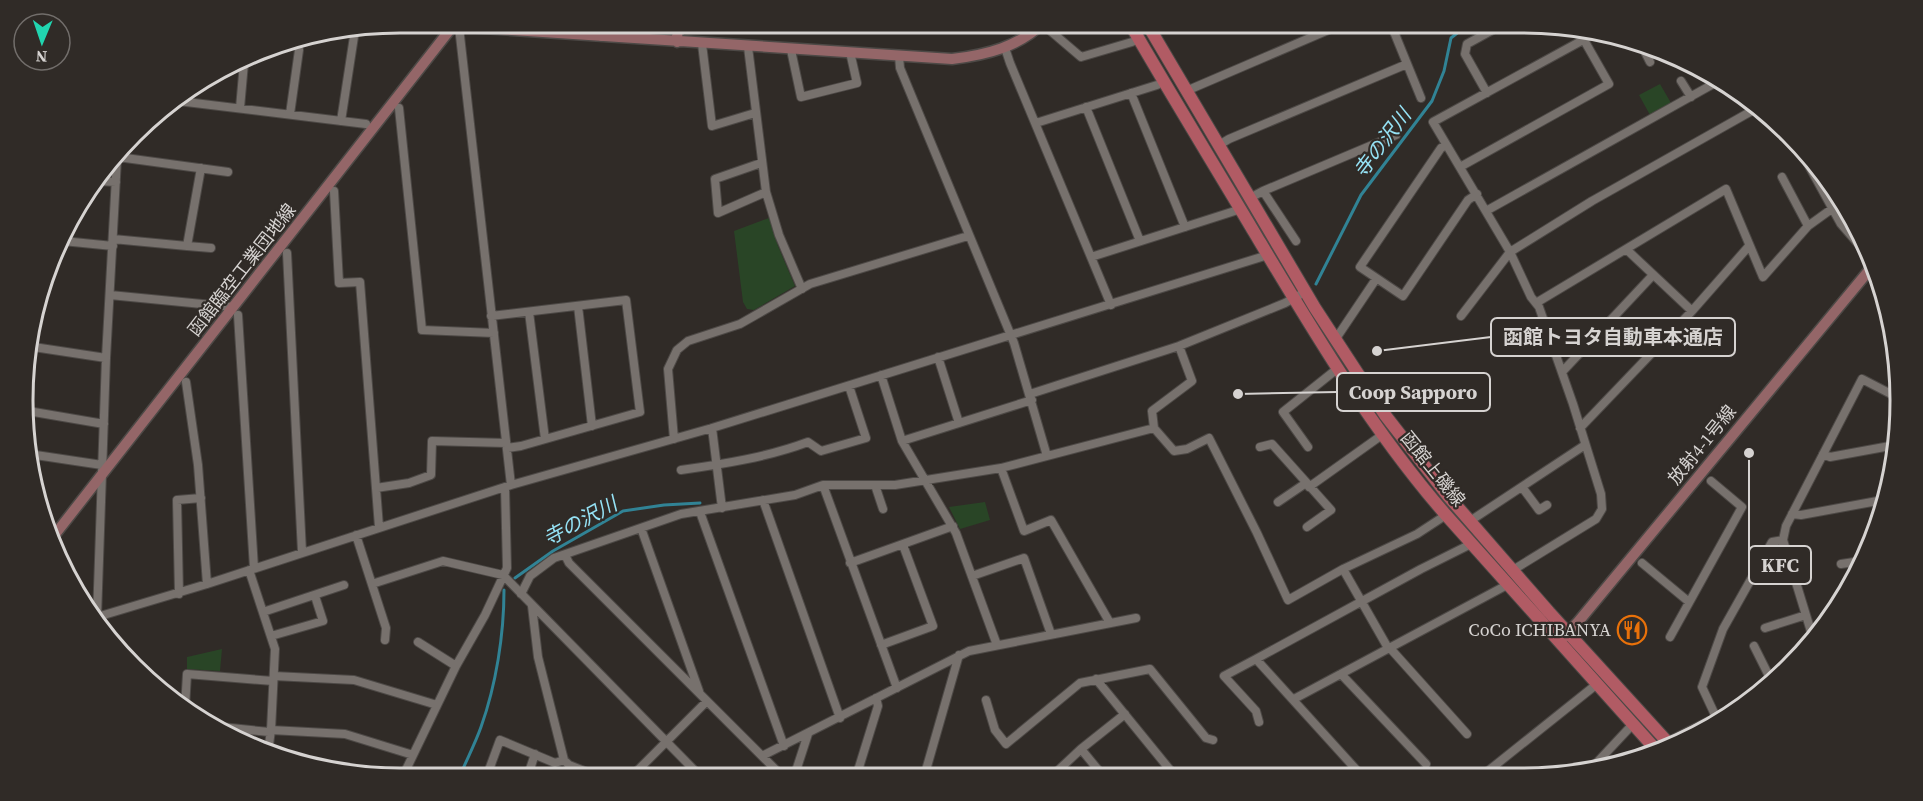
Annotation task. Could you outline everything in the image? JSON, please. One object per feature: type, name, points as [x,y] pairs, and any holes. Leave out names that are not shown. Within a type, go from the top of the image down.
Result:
[{"type":"main road","name":"函館上磯線","points":[[1136,33],[1337,369],[1382,435],[1413,477],[1446,515],[1651,744]]},
{"type":"main road","name":"函館上磯線","points":[[1152,33],[1305,292],[1385,415],[1448,496],[1665,739]]},
{"type":"street","name":"函館臨空工業団地線","points":[[58,532],[102,470],[236,311],[450,33]]},
{"type":"street","points":[[407,768],[507,568],[506,446],[457,33]]},
{"type":"street","points":[[553,33],[952,59],[1005,48],[1033,33]]},
{"type":"street","points":[[602,33],[602,37]]},
{"type":"street","points":[[677,33],[677,42]]},
{"type":"street","points":[[1054,33],[1081,57],[1132,42]]},
{"type":"street","points":[[1186,91],[1321,33]]},
{"type":"street","points":[[1395,33],[1421,98]]},
{"type":"street","points":[[1487,33],[1467,44],[1465,54],[1487,93]]},
{"type":"street","points":[[341,121],[354,36]]},
{"type":"street","points":[[1460,167],[1609,84],[1584,40],[1433,122],[1446,145],[1486,210],[1510,252],[1531,297],[1539,307],[1601,494],[1602,509],[1596,519],[1513,570]]},
{"type":"street","points":[[702,44],[712,126],[755,113]]},
{"type":"street","points":[[748,47],[766,192],[779,236],[802,289]]},
{"type":"street","points":[[1005,48],[1111,305]]},
{"type":"street","points":[[290,114],[299,50]]},
{"type":"street","points":[[791,50],[801,97],[857,83],[850,52]]},
{"type":"street","points":[[1646,55],[1650,62]]},
{"type":"street","points":[[899,56],[900,68],[1010,335],[1031,397],[1047,456]]},
{"type":"street","points":[[1219,145],[1407,63]]},
{"type":"street","points":[[240,108],[244,68]]},
{"type":"street","points":[[1681,81],[1691,97]]},
{"type":"street","points":[[1036,123],[1157,85]]},
{"type":"street","points":[[1486,210],[1711,85]]},
{"type":"street","points":[[1131,93],[1185,227]]},
{"type":"street","points":[[187,102],[366,123]]},
{"type":"street","points":[[1086,107],[1140,242]]},
{"type":"street","points":[[399,108],[422,330],[494,333]]},
{"type":"street","points":[[1461,316],[1510,252],[1592,201],[1750,112]]},
{"type":"street","points":[[1250,198],[1396,135]]},
{"type":"street","points":[[1446,145],[1441,148],[1360,267],[1403,296],[1468,200],[1476,194]]},
{"type":"street","points":[[123,159],[228,172]]},
{"type":"street","points":[[761,163],[715,179],[718,213],[766,192]]},
{"type":"street","points":[[97,608],[106,358],[117,167]]},
{"type":"street","points":[[187,246],[201,168]]},
{"type":"street","points":[[1782,177],[1808,226]]},
{"type":"street","points":[[106,181],[116,182]]},
{"type":"street","points":[[1820,185],[1841,224],[1850,235]]},
{"type":"street","points":[[1536,303],[1726,189],[1763,277],[1808,226],[1833,208]]},
{"type":"street","points":[[334,191],[339,284],[360,282],[379,527]]},
{"type":"street","points":[[1263,191],[1296,241]]},
{"type":"street","points":[[1091,257],[1240,209]]},
{"type":"street","points":[[674,439],[668,376],[670,363],[677,350],[695,338],[740,324],[810,284],[968,236]]},
{"type":"street","points":[[70,241],[211,248]]},
{"type":"street","points":[[1580,428],[1692,311],[1749,246]]},
{"type":"street","points":[[1626,249],[1692,311]]},
{"type":"street","points":[[287,254],[302,552]]},
{"type":"street","points":[[103,615],[178,594],[508,486],[712,428],[1268,255]]},
{"type":"street","name":"放射4-1号線","points":[[1558,642],[1568,633],[1867,273]]},
{"type":"street","points":[[1562,372],[1653,275]]},
{"type":"street","points":[[1335,340],[1376,279]]},
{"type":"street","points":[[902,441],[1179,346],[1305,292]]},
{"type":"street","points":[[110,295],[236,311],[252,569],[275,649],[269,743]]},
{"type":"street","points":[[376,488],[409,483],[431,475],[432,441],[506,446],[545,439],[640,411],[626,300],[491,316]]},
{"type":"street","points":[[578,306],[592,426]]},
{"type":"street","points":[[529,312],[545,439]]},
{"type":"street","points":[[1179,346],[1192,381],[1152,411],[1154,428],[1174,451],[1187,449],[1209,438],[1288,600],[1343,569],[1417,534],[1446,515]]},
{"type":"street","points":[[37,348],[106,358]]},
{"type":"street","points":[[938,357],[959,423]]},
{"type":"street","points":[[1308,447],[1283,412],[1337,369]]},
{"type":"street","points":[[882,375],[902,441],[953,526],[996,645]]},
{"type":"street","points":[[1810,629],[1783,540],[1786,526],[1862,379],[1890,393]]},
{"type":"street","points":[[186,382],[201,498],[207,584]]},
{"type":"street","points":[[681,470],[778,453],[808,442],[821,452],[866,438],[849,386]]},
{"type":"street","points":[[33,412],[104,424]]},
{"type":"street","points":[[712,428],[722,508]]},
{"type":"street","points":[[521,594],[530,576],[554,558],[681,513],[700,512],[795,495],[823,485],[895,485],[1001,468],[1154,428]]},
{"type":"street","points":[[1278,502],[1308,485],[1382,435]]},
{"type":"street","points":[[1260,447],[1272,444],[1331,510],[1307,527]]},
{"type":"street","points":[[1470,521],[1585,445]]},
{"type":"street","points":[[1823,454],[1830,457],[1887,447]]},
{"type":"street","points":[[37,456],[102,470]]},
{"type":"street","points":[[1001,468],[1024,531],[1051,520],[1110,623]]},
{"type":"street","points":[[1670,637],[1742,507],[1711,481]]},
{"type":"street","points":[[823,485],[897,688]]},
{"type":"street","points":[[875,485],[883,509]]},
{"type":"street","points":[[1522,487],[1539,510],[1547,506]]},
{"type":"street","points":[[178,594],[177,500],[201,498]]},
{"type":"street","points":[[763,500],[840,718]]},
{"type":"street","points":[[1792,514],[1801,515],[1875,502]]},
{"type":"street","points":[[700,512],[784,746]]},
{"type":"street","points":[[850,563],[953,526]]},
{"type":"street","points":[[641,528],[700,694]]},
{"type":"street","points":[[356,535],[386,628],[385,640]]},
{"type":"street","points":[[1713,715],[1702,687],[1723,629],[1772,542],[1783,540]]},
{"type":"street","points":[[1259,722],[1256,711],[1224,676],[1472,544]]},
{"type":"street","points":[[881,645],[933,626],[903,545]]},
{"type":"street","points":[[565,555],[569,562],[774,768]]},
{"type":"street","points":[[972,576],[1024,558],[1051,634]]},
{"type":"street","points":[[372,584],[443,561],[503,576],[692,768]]},
{"type":"street","points":[[1841,564],[1852,562]]},
{"type":"street","points":[[1642,563],[1689,602]]},
{"type":"street","points":[[1343,569],[1388,648],[1467,734]]},
{"type":"street","points":[[263,612],[344,585]]},
{"type":"street","points":[[1294,699],[1507,585]]},
{"type":"street","points":[[271,636],[323,621],[315,596]]},
{"type":"street","points":[[532,606],[538,657],[564,760],[577,768]]},
{"type":"street","points":[[1765,628],[1806,615]]},
{"type":"street","points":[[762,756],[969,651],[1136,618]]},
{"type":"street","points":[[418,642],[456,666]]},
{"type":"street","points":[[1754,646],[1768,674]]},
{"type":"street","points":[[927,768],[959,656]]},
{"type":"street","points":[[1256,659],[1355,768]]},
{"type":"street","points":[[986,700],[995,730],[1006,744],[1080,683],[1150,669],[1206,738],[1213,740]]},
{"type":"street","points":[[186,699],[188,674],[354,680],[437,705]]},
{"type":"street","points":[[1341,674],[1426,764]]},
{"type":"street","points":[[1096,679],[1169,768]]},
{"type":"street","points":[[1493,768],[1597,684]]},
{"type":"street","points":[[859,768],[878,706],[876,698]]},
{"type":"street","points":[[640,768],[707,701]]},
{"type":"street","points":[[1061,768],[1125,714]]},
{"type":"street","points":[[1600,760],[1633,724]]},
{"type":"street","points":[[234,728],[345,734],[413,756]]},
{"type":"street","points":[[797,768],[808,734]]},
{"type":"street","points":[[490,768],[500,740],[555,763],[564,760]]},
{"type":"street","points":[[1081,749],[1097,768]]},
{"type":"street","points":[[530,768],[535,754]]},
{"type":"green space","points":[[1660,84],[1671,103],[1650,115],[1639,95]]},
{"type":"green space","points":[[769,218],[795,286],[754,310],[747,309],[743,302],[734,231]]},
{"type":"green space","points":[[985,502],[990,520],[960,529],[949,507]]},
{"type":"green space","points":[[222,649],[220,671],[187,669],[187,657]]},
{"type":"waterway","name":"寺の沢川","points":[[1316,284],[1361,195],[1432,101],[1444,71],[1451,38],[1457,33]]},
{"type":"waterway","name":"寺の沢川","points":[[515,578],[553,551],[623,511],[700,503]]},
{"type":"waterway","name":"寺の沢川","points":[[463,768],[479,733],[495,677],[501,642],[504,590]]},
{"type":"place","name":"函館トヨタ自動車本通店","points":[[1377,351]]},
{"type":"place","name":"Coop Sapporo","points":[[1238,394]]},
{"type":"place","name":"KFC","points":[[1749,453]]},
{"type":"place","name":"CoCo ICHIBANYA","points":[[1632,630]]}]
